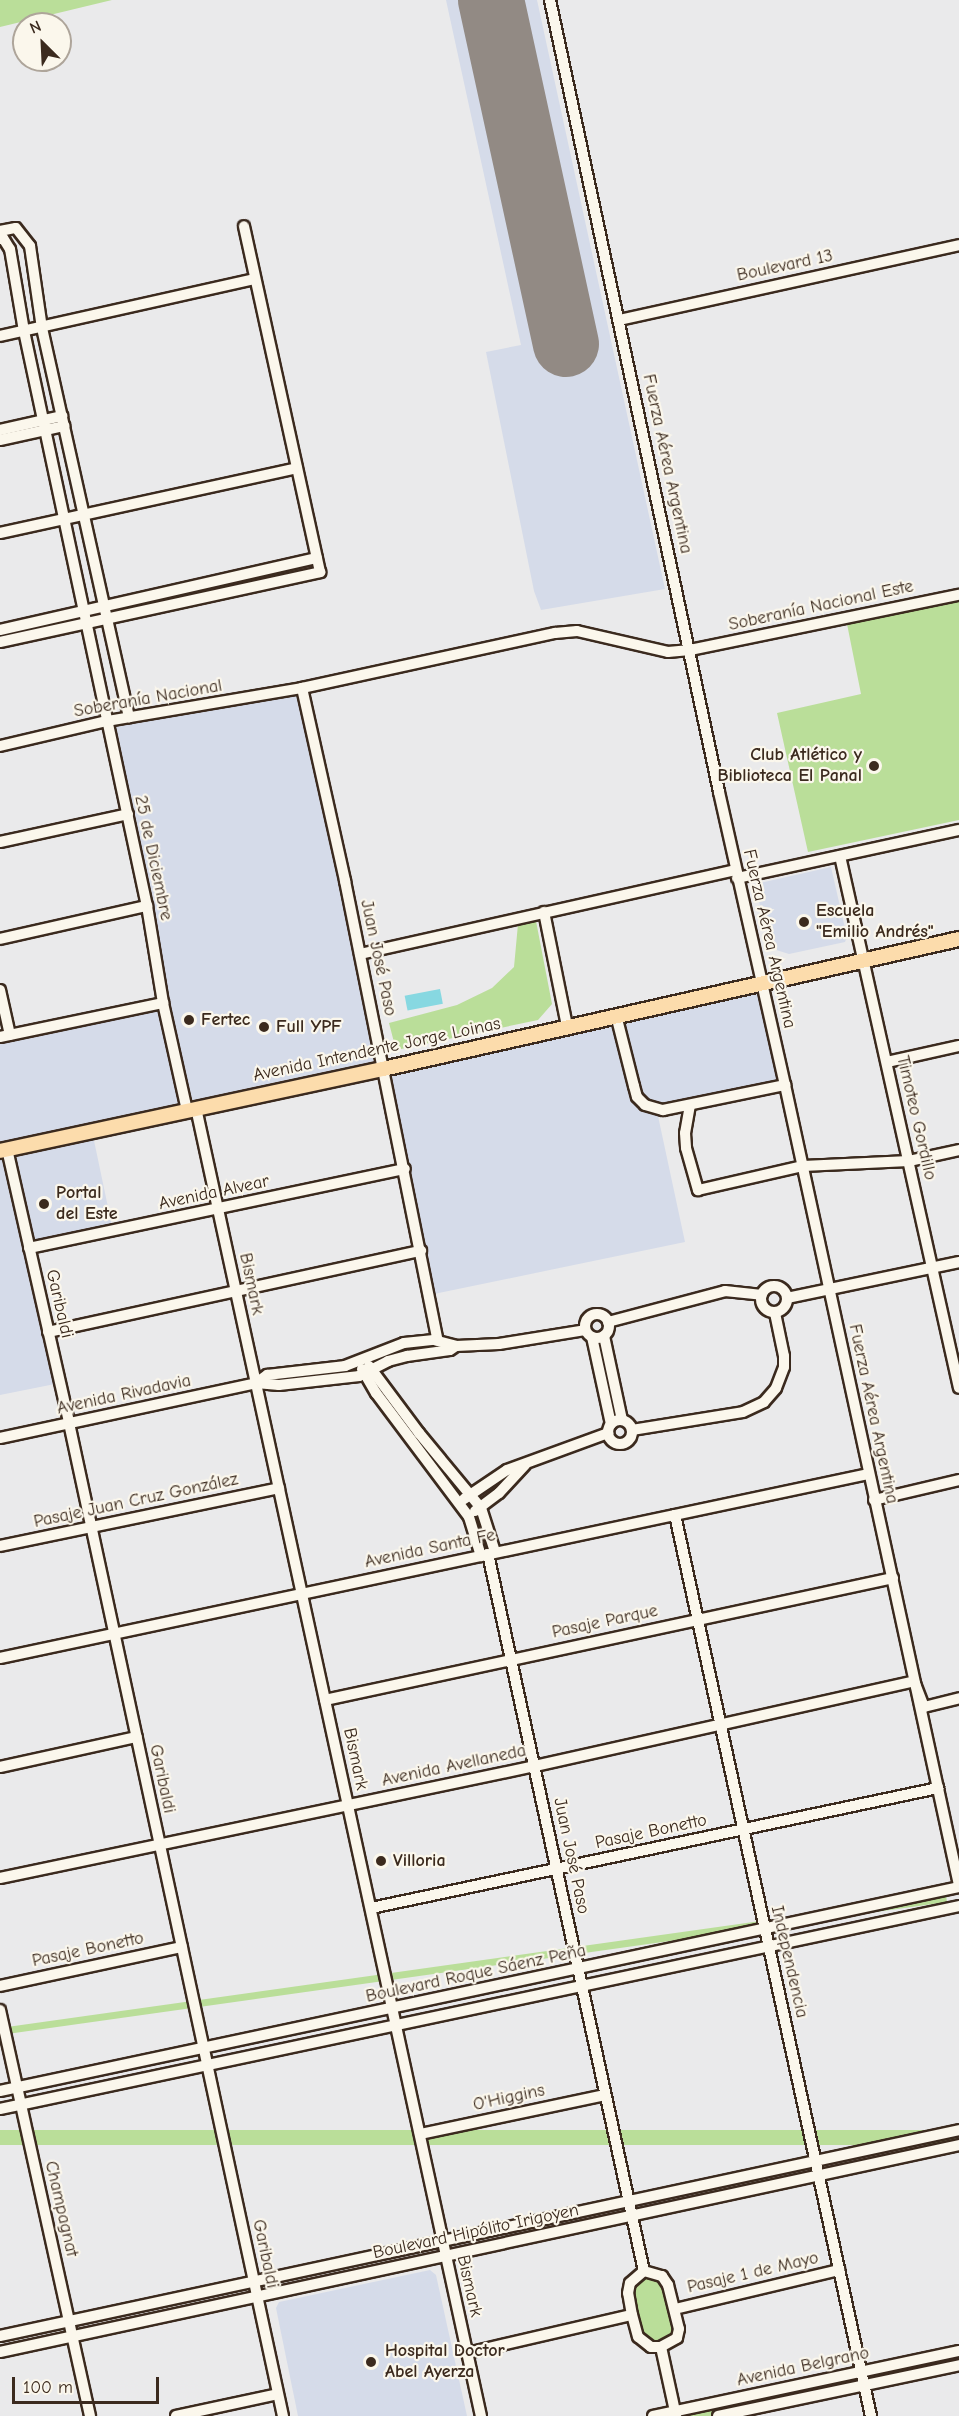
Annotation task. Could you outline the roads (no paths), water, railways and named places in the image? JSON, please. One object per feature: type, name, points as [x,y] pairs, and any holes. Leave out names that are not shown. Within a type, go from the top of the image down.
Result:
[{"type":"main road","name":"Avenida Intendente Jorge Loinas","points":[[3,1150],[383,1069],[959,939]]},
{"type":"street","name":"Fuerza Aérea Argentina","points":[[550,0],[736,874],[830,1289],[868,1474],[893,1578],[959,1886]]},
{"type":"street","points":[[0,642],[320,572],[244,226]]},
{"type":"street","points":[[1,236],[16,228],[30,246],[42,328],[129,717]]},
{"type":"street","name":"25 de Diciembre","points":[[1,236],[10,249],[24,331],[66,518],[147,906],[164,1003],[192,1109]]},
{"type":"street","name":"Boulevard 13","points":[[619,320],[959,245]]},
{"type":"street","points":[[0,336],[255,279]]},
{"type":"street","points":[[0,440],[63,421]]},
{"type":"street","points":[[0,430],[45,425]]},
{"type":"street","points":[[0,534],[297,468]]},
{"type":"street","points":[[0,630],[317,558]]},
{"type":"street","name":"Soberanía Nacional Este","points":[[302,688],[555,633],[586,632],[668,652],[690,650],[959,595]]},
{"type":"street","name":"Soberanía Nacional","points":[[0,746],[107,721],[302,688]]},
{"type":"street","name":"Juan José Paso","points":[[302,688],[405,1169],[438,1341]]},
{"type":"street","points":[[0,842],[128,814]]},
{"type":"street","points":[[360,954],[544,912],[840,856],[959,830]]},
{"type":"street","name":"Timoteo Gordillo","points":[[840,856],[959,1388]]},
{"type":"street","points":[[0,939],[147,906]]},
{"type":"street","points":[[544,912],[567,1026]]},
{"type":"street","points":[[0,990],[5,1036],[164,1003]]},
{"type":"street","points":[[616,1016],[637,1097],[645,1105],[663,1110],[785,1085]]},
{"type":"street","points":[[887,1062],[959,1046]]},
{"type":"street","points":[[690,1105],[685,1133],[698,1190],[802,1166],[909,1161],[959,1150]]},
{"type":"street","name":"Bismark","points":[[192,1109],[218,1209],[481,2416]]},
{"type":"street","name":"Garibaldi","points":[[3,1150],[29,1248],[69,1423],[283,2416]]},
{"type":"street","name":"Avenida Alvear","points":[[29,1248],[405,1169]]},
{"type":"street","points":[[48,1332],[421,1251]]},
{"type":"street","name":"Avenida Rivadavia","points":[[588,1334],[585,1322],[591,1315],[603,1316],[608,1322],[669,1308],[725,1291],[762,1295],[767,1288],[776,1286],[783,1290],[787,1298],[959,1262]]},
{"type":"street","points":[[762,1295],[764,1307],[774,1312],[783,1310],[787,1298]]},
{"type":"street","points":[[632,1430],[743,1412],[764,1402],[776,1389],[784,1367],[784,1356],[774,1312]]},
{"type":"street","points":[[608,1322],[608,1330],[604,1336],[622,1420]]},
{"type":"street","points":[[588,1334],[614,1443],[621,1444],[631,1437],[632,1430],[628,1423],[622,1420]]},
{"type":"street","name":"Avenida Rivadavia","points":[[256,1383],[267,1375],[338,1367],[404,1343],[438,1341],[456,1346],[499,1344],[588,1334],[604,1336]]},
{"type":"street","name":"Avenida Rivadavia","points":[[0,1438],[256,1383],[279,1385],[368,1372],[388,1361],[450,1350],[456,1346]]},
{"type":"street","name":"Juan José Paso","points":[[361,1360],[376,1393],[459,1502],[488,1554]]},
{"type":"street","name":"Juan José Paso","points":[[368,1372],[481,1508],[488,1554],[644,2271]]},
{"type":"street","points":[[459,1502],[493,1478],[609,1428],[622,1420]]},
{"type":"street","points":[[468,1516],[481,1508],[525,1465]]},
{"type":"street","name":"Avenida Santa Fe","points":[[0,1658],[868,1474]]},
{"type":"street","points":[[874,1500],[959,1480]]},
{"type":"street","name":"Pasaje Juan Cruz González","points":[[0,1546],[279,1488]]},
{"type":"street","name":"Independencia","points":[[675,1515],[871,2416]]},
{"type":"street","name":"Pasaje Parque","points":[[325,1700],[893,1578]]},
{"type":"street","points":[[914,1681],[924,1707],[959,1698]]},
{"type":"street","name":"Avenida Avellaneda","points":[[0,1878],[535,1766],[914,1681]]},
{"type":"street","points":[[0,1767],[136,1737]]},
{"type":"street","name":"Pasaje Bonetto","points":[[371,1908],[938,1788]]},
{"type":"street","name":"Boulevard Roque Sáenz Peña","points":[[0,2091],[959,1886]]},
{"type":"street","name":"Boulevard Roque Sáenz Peña","points":[[0,2109],[959,1906]]},
{"type":"street","name":"Pasaje Bonetto","points":[[0,1986],[182,1947]]},
{"type":"street","name":"Champagnat","points":[[0,2010],[90,2416]]},
{"type":"street","name":"O'Higgins","points":[[420,2134],[605,2095]]},
{"type":"street","name":"Boulevard Hipólito Irigoyen","points":[[0,2336],[959,2130]]},
{"type":"street","name":"Boulevard Hipólito Irigoyen","points":[[0,2352],[959,2145]]},
{"type":"street","name":"Pasaje 1 de Mayo","points":[[675,2309],[839,2270]]},
{"type":"street","points":[[644,2271],[662,2276],[668,2285],[675,2309],[679,2329],[677,2338],[661,2347],[651,2347],[638,2337],[628,2293],[630,2283],[644,2271]]},
{"type":"street","points":[[467,2353],[633,2315]]},
{"type":"street","points":[[661,2347],[676,2414]]},
{"type":"street","name":"Avenida Belgrano","points":[[653,2416],[676,2414],[959,2351]]},
{"type":"street","name":"Avenida Belgrano","points":[[718,2416],[959,2365]]},
{"type":"street","points":[[176,2416],[279,2394]]},
{"type":"water","points":[[440,989],[443,1004],[408,1011],[405,996]]},
{"type":"place","name":"Club Atlético y Biblioteca El Panal","points":[[874,766]]},
{"type":"place","name":"Escuela \"Emilio Andrés\"","points":[[804,922]]},
{"type":"place","name":"Fertec","points":[[189,1020]]},
{"type":"place","name":"Full YPF","points":[[264,1027]]},
{"type":"place","name":"Portal del Este","points":[[44,1204]]},
{"type":"place","name":"Villoria","points":[[381,1861]]},
{"type":"place","name":"Hospital Doctor Abel Ayerza","points":[[371,2362]]}]
